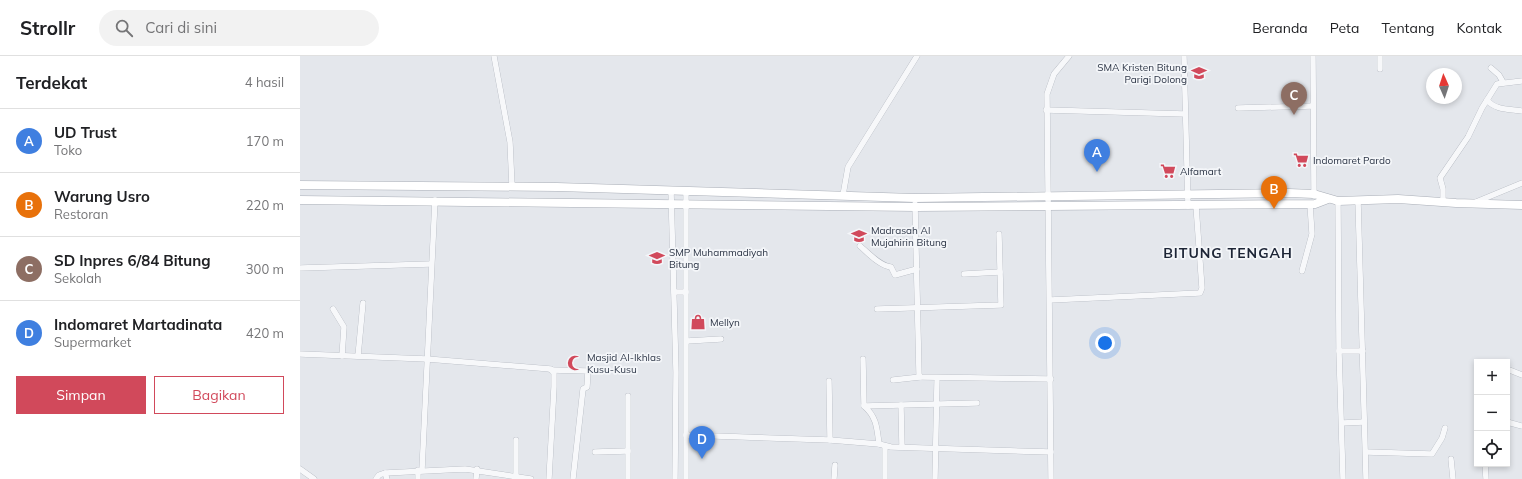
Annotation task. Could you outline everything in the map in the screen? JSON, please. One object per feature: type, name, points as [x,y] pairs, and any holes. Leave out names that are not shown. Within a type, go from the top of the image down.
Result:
[{"type":"street","points":[[494,56],[510,142],[512,186]]},
{"type":"street","points":[[843,195],[848,167],[917,56]]},
{"type":"street","points":[[1051,479],[1049,198],[1046,110],[1047,94],[1051,80],[1069,56]]},
{"type":"street","points":[[1050,300],[1200,293],[1202,288],[1192,206],[1187,195],[1184,56]]},
{"type":"street","points":[[1302,271],[1312,234],[1312,204],[1314,194],[1312,56]]},
{"type":"street","points":[[1380,56],[1380,69]]},
{"type":"street","points":[[1491,68],[1499,75],[1503,82]]},
{"type":"street","points":[[1443,202],[1443,189],[1440,178],[1468,137],[1486,100],[1497,84],[1503,82],[1522,81]]},
{"type":"street","points":[[1486,100],[1490,104],[1501,108],[1522,111]]},
{"type":"street","points":[[1238,108],[1313,106]]},
{"type":"street","points":[[1046,110],[1186,114]]},
{"type":"street","points":[[1472,204],[1522,183]]},
{"type":"street","points":[[300,185],[512,186],[915,198],[1049,198],[1314,194],[1328,199],[1338,200],[1398,198],[1472,204],[1522,205]]},
{"type":"street","points":[[672,190],[671,204],[676,372],[675,479]]},
{"type":"street","points":[[686,190],[686,479]]},
{"type":"street","points":[[915,198],[918,374],[920,377]]},
{"type":"street","points":[[300,200],[435,200],[916,207],[1312,204],[1328,199]]},
{"type":"street","points":[[418,479],[420,470],[427,359],[435,200]]},
{"type":"street","points":[[1338,200],[1339,351],[1343,479]]},
{"type":"street","points":[[1358,200],[1366,479]]},
{"type":"street","points":[[877,309],[1002,305],[998,234]]},
{"type":"street","points":[[860,246],[887,267],[891,267],[894,275],[917,269]]},
{"type":"street","points":[[300,268],[431,264]]},
{"type":"street","points":[[964,274],[1000,272]]},
{"type":"street","points":[[674,292],[686,292]]},
{"type":"street","points":[[358,356],[363,303]]},
{"type":"street","points":[[333,309],[344,327],[342,356]]},
{"type":"street","points":[[687,341],[721,339]]},
{"type":"street","points":[[1339,351],[1363,352]]},
{"type":"street","points":[[300,354],[427,359],[547,368],[551,370],[588,371],[587,387],[583,388],[581,398],[579,434],[573,479]]},
{"type":"street","points":[[863,359],[864,406],[871,412],[876,421],[879,444]]},
{"type":"street","points":[[550,479],[554,387],[554,373],[551,370]]},
{"type":"street","points":[[1510,370],[1522,375]]},
{"type":"street","points":[[676,372],[687,372]]},
{"type":"street","points":[[893,380],[920,377],[1050,379]]},
{"type":"street","points":[[829,381],[830,440]]},
{"type":"street","points":[[935,479],[937,381]]},
{"type":"street","points":[[628,396],[628,479]]},
{"type":"street","points":[[864,406],[977,403]]},
{"type":"street","points":[[901,405],[902,447]]},
{"type":"street","points":[[1342,423],[1364,422]]},
{"type":"street","points":[[1510,423],[1522,426]]},
{"type":"street","points":[[1366,452],[1432,454],[1442,438],[1445,428]]},
{"type":"street","points":[[686,435],[830,440],[902,447],[1051,452]]},
{"type":"street","points":[[516,440],[516,476]]},
{"type":"street","points":[[885,446],[885,479]]},
{"type":"street","points":[[595,452],[628,451]]},
{"type":"street","points":[[1451,460],[1453,479]]},
{"type":"street","points":[[834,479],[835,465]]},
{"type":"street","points":[[1485,467],[1486,479]]},
{"type":"street","points":[[300,469],[314,479]]},
{"type":"street","points":[[476,479],[477,469]]},
{"type":"street","points":[[376,479],[379,475],[385,473],[420,470],[477,469],[531,479]]},
{"type":"street","points":[[385,473],[387,479]]},
{"type":"place","name":"SMA Kristen Bitung Parigi Dolong","points":[[1199,73]]},
{"type":"place","name":"SD Inpres 6/84 Bitung","points":[[1294,115]]},
{"type":"place","name":"Indomaret Pardo","points":[[1301,160]]},
{"type":"place","name":"Alfamart","points":[[1168,171]]},
{"type":"place","name":"UD Trust","points":[[1097,172]]},
{"type":"place","name":"Warung Usro","points":[[1274,209]]},
{"type":"place","name":"Madrasah Al Mujahirin Bitung","points":[[859,236]]},
{"type":"place","name":"SMP Muhammadiyah Bitung","points":[[657,258]]},
{"type":"place","name":"Mellyn","points":[[698,322]]},
{"type":"place","name":"Masjid Al-Ikhlas Kusu-Kusu","points":[[575,363]]},
{"type":"place","name":"Indomaret Martadinata","points":[[702,459]]},
{"type":"district","name":"BITUNG TENGAH","points":[[1228,253]]}]
